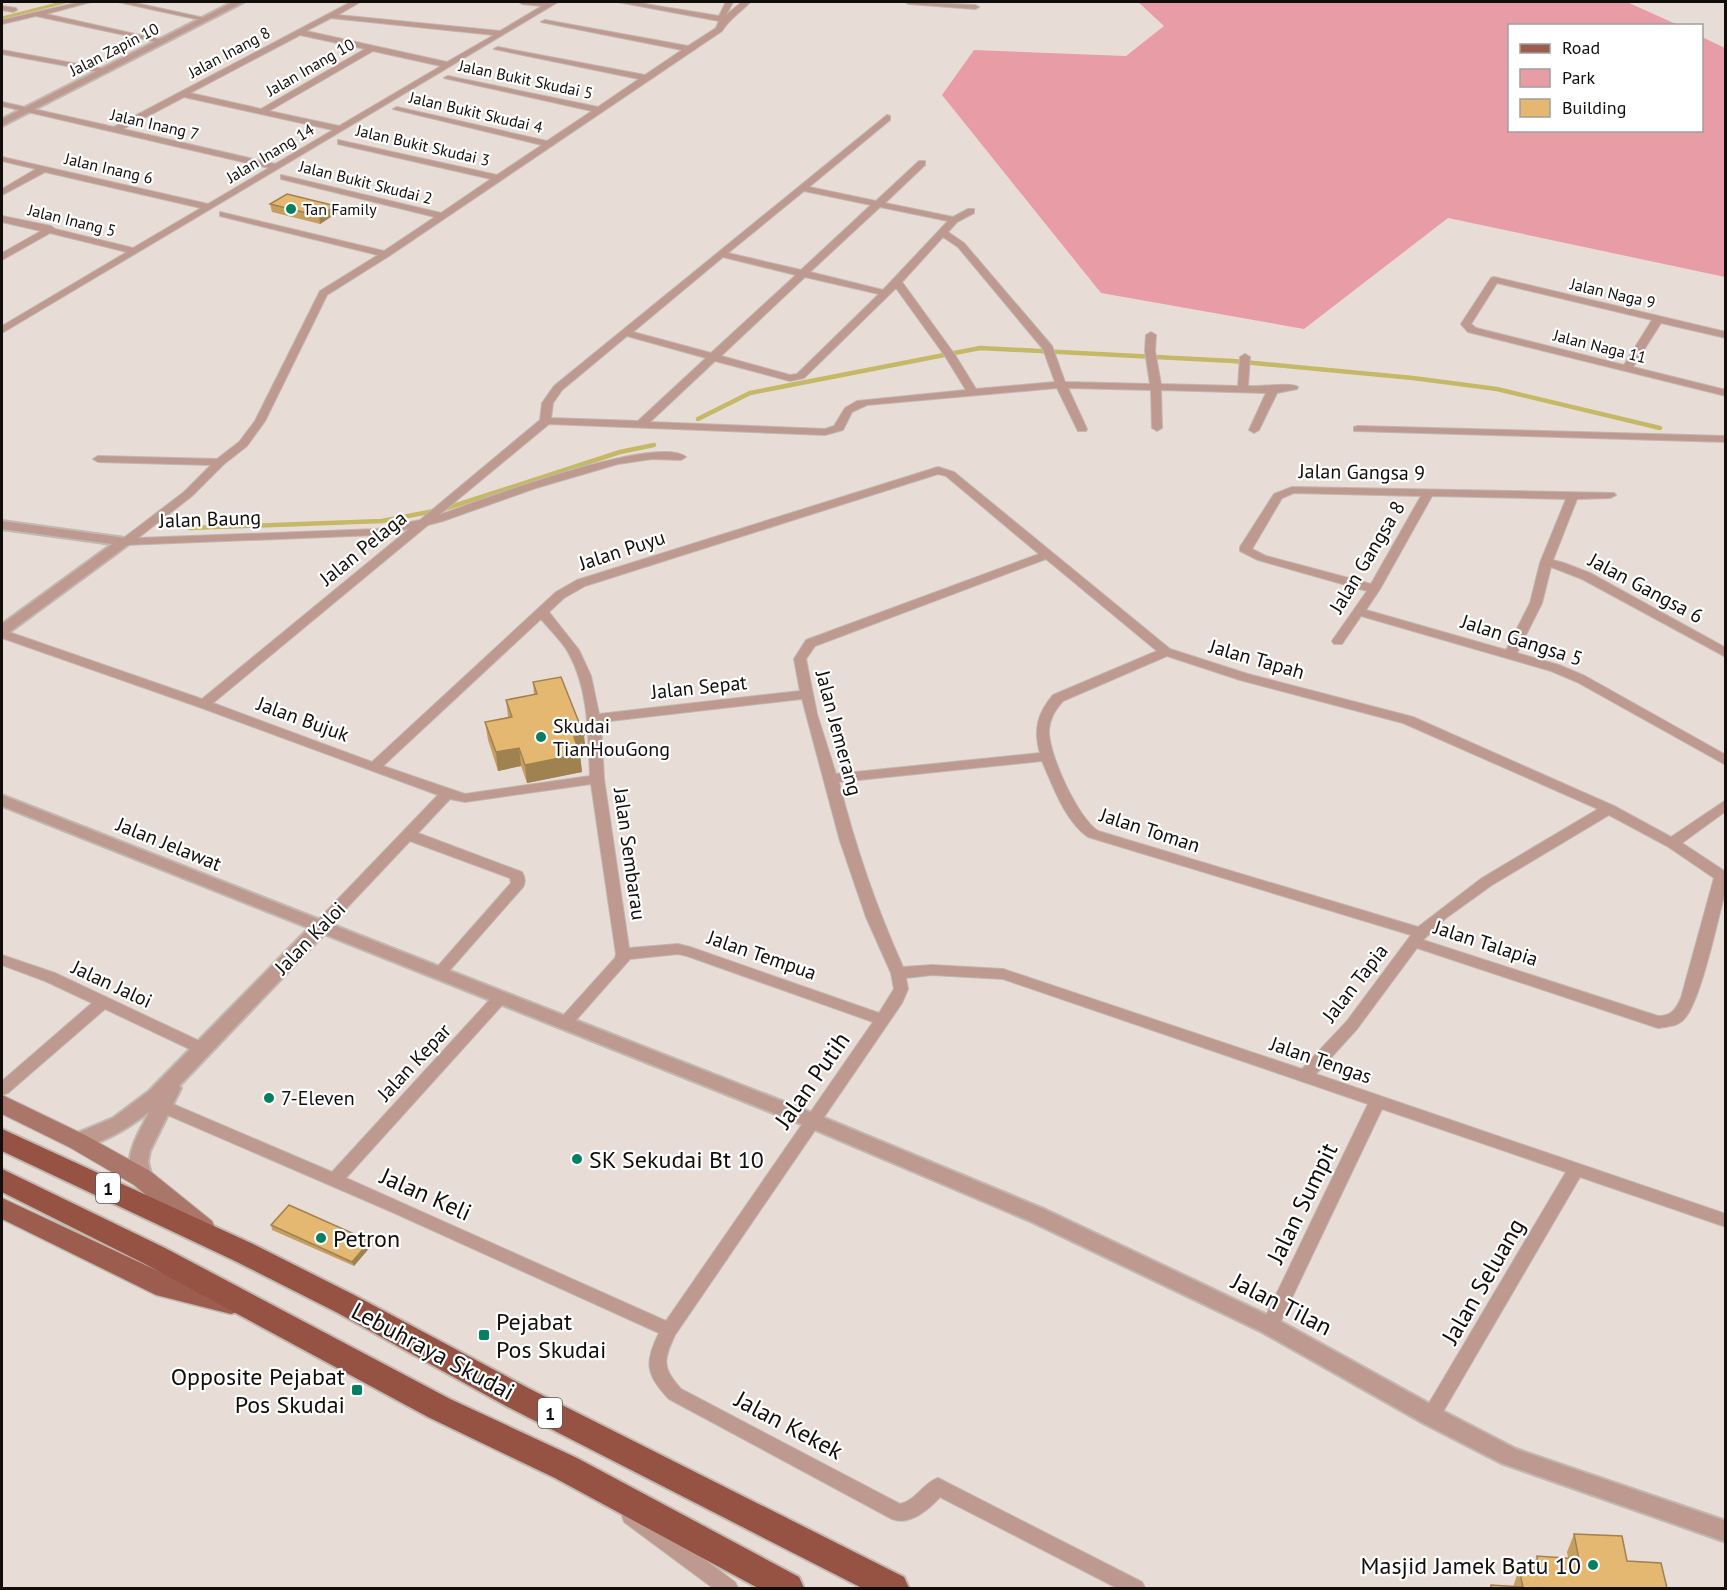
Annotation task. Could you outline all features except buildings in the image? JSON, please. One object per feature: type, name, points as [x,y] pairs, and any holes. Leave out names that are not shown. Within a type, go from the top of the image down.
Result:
[{"type":"highway","name":"Lebuhraya Skudai","points":[[2,1139],[215,1238],[346,1304],[517,1396],[893,1588]]},
{"type":"highway","name":"1","points":[[2,1180],[252,1308],[439,1408],[566,1468],[788,1588]]},
{"type":"main road","points":[[2,1104],[77,1141],[142,1178],[215,1238]]},
{"type":"main road","points":[[2,1208],[165,1287],[252,1308]]},
{"type":"street","points":[[2,13],[50,2]]},
{"type":"street","points":[[2,22],[87,2]]},
{"type":"street","points":[[122,2],[205,19]]},
{"type":"street","name":"Jalan Zapin 10","points":[[2,123],[239,2]]},
{"type":"street","name":"Jalan Inang 8","points":[[116,130],[356,2]]},
{"type":"street","points":[[522,2],[552,3]]},
{"type":"street","points":[[622,2],[724,19],[733,15],[746,2]]},
{"type":"street","points":[[2,632],[188,494],[220,462],[243,444],[253,433],[323,293],[386,254],[719,29],[724,19],[722,14],[729,2]]},
{"type":"street","points":[[909,2],[929,2],[975,8]]},
{"type":"street","name":"Jalan Inang 14","points":[[2,330],[552,3]]},
{"type":"street","points":[[2,8],[13,10]]},
{"type":"street","points":[[36,14],[162,41]]},
{"type":"street","points":[[329,16],[501,33]]},
{"type":"street","points":[[545,21],[689,49]]},
{"type":"street","points":[[298,32],[448,65]]},
{"type":"street","name":"Jalan Inang 10","points":[[263,111],[372,48]]},
{"type":"street","points":[[498,49],[646,78]]},
{"type":"street","points":[[2,52],[105,71]]},
{"type":"street","name":"Jalan Bukit Skudai 5","points":[[448,78],[599,110]]},
{"type":"street","points":[[182,94],[340,129]]},
{"type":"street","name":"Jalan Inang 7","points":[[2,104],[276,167]]},
{"type":"street","name":"Jalan Bukit Skudai 4","points":[[397,109],[549,144]]},
{"type":"street","points":[[546,421],[544,415],[551,396],[887,118]]},
{"type":"street","name":"Jalan Bukit Skudai 3","points":[[341,142],[498,178]]},
{"type":"street","name":"Jalan Inang 6","points":[[2,159],[209,207]]},
{"type":"street","points":[[640,425],[922,163]]},
{"type":"street","points":[[2,192],[43,169]]},
{"type":"street","name":"Jalan Bukit Skudai 2","points":[[284,177],[442,216]]},
{"type":"street","points":[[802,188],[954,220]]},
{"type":"street","points":[[627,333],[714,355],[790,378],[800,376],[897,282],[954,220],[971,211]]},
{"type":"street","points":[[223,214],[386,254]]},
{"type":"street","name":"Jalan Inang 5","points":[[2,219],[51,229],[134,251]]},
{"type":"street","points":[[2,257],[51,229]]},
{"type":"street","points":[[942,232],[960,245],[1049,351],[1061,385],[1082,429]]},
{"type":"street","points":[[721,254],[885,293]]},
{"type":"street","name":"Jalan Naga 9","points":[[1467,328],[1466,324],[1494,280],[1725,335]]},
{"type":"street","points":[[897,282],[950,355],[973,393]]},
{"type":"street","points":[[1627,368],[1658,319]]},
{"type":"street","name":"Jalan Naga 11","points":[[1467,328],[1725,393]]},
{"type":"street","points":[[1150,335],[1156,386],[1156,428]]},
{"type":"street","points":[[1243,389],[1245,361]]},
{"type":"street","points":[[421,524],[546,421],[825,432],[838,428],[842,417],[851,406],[867,402],[1061,385],[1273,390],[1293,387]]},
{"type":"street","points":[[1254,430],[1273,390]]},
{"type":"street","points":[[1358,429],[1725,438]]},
{"type":"street","name":"Jalan Pelaga","points":[[204,704],[421,524],[616,461],[652,456],[681,457]]},
{"type":"street","points":[[98,459],[220,462]]},
{"type":"street","name":"Jalan Tapah","points":[[938,470],[950,474],[1166,652],[1244,677],[1408,720],[1609,809],[1672,843],[1724,877]]},
{"type":"street","name":"Jalan Puyu","points":[[375,766],[560,595],[580,583],[938,470]]},
{"type":"street","name":"Jalan Gangsa 9","points":[[1374,589],[1262,558],[1246,551],[1246,547],[1278,496],[1292,490],[1610,495]]},
{"type":"street","name":"Jalan Gangsa 8","points":[[1338,641],[1374,589],[1428,493]]},
{"type":"street","points":[[1510,654],[1536,603],[1546,563],[1573,496]]},
{"type":"street","name":"Jalan Baung","points":[[2,525],[125,542],[377,532],[421,524]]},
{"type":"street","name":"Jalan Jemerang","points":[[898,973],[873,917],[847,841],[811,714],[800,659],[810,643],[1049,554]]},
{"type":"street","name":"Jalan Gangsa 6","points":[[1546,563],[1586,576],[1725,653]]},
{"type":"street","name":"Jalan Sembarau","points":[[542,612],[573,650],[585,676],[594,719],[597,778],[623,954]]},
{"type":"street","name":"Jalan Gangsa 5","points":[[1360,612],[1555,668],[1581,679],[1725,761]]},
{"type":"street","name":"Jalan Bujuk","points":[[2,632],[447,794],[465,798],[597,778]]},
{"type":"street","name":"Jalan Toman","points":[[1166,652],[1058,698],[1048,708],[1044,718],[1042,737],[1046,756],[1080,824],[1093,834],[1417,937]]},
{"type":"street","name":"Jalan Sepat","points":[[594,719],[808,694]]},
{"type":"street","points":[[831,779],[1046,756]]},
{"type":"street","name":"Jalan Kaloi","points":[[77,1141],[110,1131],[174,1082],[202,1049],[447,794]]},
{"type":"street","name":"Jalan Jelawat","points":[[2,800],[565,1023]]},
{"type":"street","points":[[1672,843],[1725,804]]},
{"type":"street","name":"Jalan Talapia","points":[[1417,937],[1471,894],[1609,809]]},
{"type":"street","points":[[409,835],[517,875],[518,884],[438,974]]},
{"type":"street","name":"Jalan Talapia","points":[[1417,937],[1634,1015],[1665,1022],[1675,1020],[1681,1015],[1689,998],[1724,877]]},
{"type":"street","name":"Jalan Tapia","points":[[1305,1076],[1352,1024],[1417,937]]},
{"type":"street","name":"Jalan Tempua","points":[[623,954],[678,950],[690,952],[883,1020]]},
{"type":"street","points":[[565,1023],[622,960],[623,954]]},
{"type":"street","name":"Jalan Jaloi","points":[[2,960],[50,977],[202,1049]]},
{"type":"street","name":"Jalan Tengas","points":[[898,973],[932,970],[1003,974],[1725,1221]]},
{"type":"street","name":"Jalan Putih","points":[[669,1330],[883,1020],[901,989],[898,973]]},
{"type":"street","name":"Jalan Kepar","points":[[334,1180],[375,1133],[445,1061],[500,998]]},
{"type":"street","points":[[2,1089],[102,1003]]},
{"type":"street","name":"Jalan Tilan","points":[[565,1023],[813,1121],[1037,1215],[1270,1326],[1431,1416],[1509,1456],[1725,1532]]},
{"type":"street","name":"Jalan Kaloi","points":[[142,1178],[138,1162],[140,1151],[174,1082]]},
{"type":"street","name":"Jalan Sumpit","points":[[1270,1326],[1378,1101]]},
{"type":"street","name":"Jalan Keli","points":[[162,1106],[398,1207],[669,1330]]},
{"type":"street","name":"Jalan Seluang","points":[[1431,1416],[1576,1169]]},
{"type":"street","name":"Jalan Kekek","points":[[669,1330],[655,1359],[659,1378],[675,1394],[899,1513],[911,1511],[921,1505],[938,1486],[1135,1588]]},
{"type":"street","points":[[566,1468],[728,1588]]},
{"type":"green space","points":[[1138,2],[1627,2],[1676,24],[1508,24],[1508,132],[1703,132],[1703,37],[1725,48],[1725,277],[1448,218],[1304,329],[1101,293],[942,95],[974,50],[1126,56],[1164,26]]},
{"type":"waterway","points":[[2,18],[65,2]]},
{"type":"waterway","points":[[698,419],[750,393],[980,348],[1233,361],[1413,378],[1497,389],[1660,428]]},
{"type":"waterway","points":[[444,509],[620,452],[654,445]]},
{"type":"waterway","points":[[190,528],[382,521],[434,511]]},
{"type":"place","name":"Tan Family","points":[[291,209]]},
{"type":"place","name":"Skudai TianHouGong","points":[[541,737]]},
{"type":"place","name":"7-Eleven","points":[[269,1098]]},
{"type":"place","name":"SK Sekudai Bt 10","points":[[577,1159]]},
{"type":"place","name":"Petron","points":[[321,1238]]},
{"type":"place","name":"Pejabat Pos Skudai","points":[[484,1335]]},
{"type":"place","name":"Opposite Pejabat Pos Skudai","points":[[357,1390]]},
{"type":"place","name":"Masjid Jamek Batu 10","points":[[1593,1565]]}]
